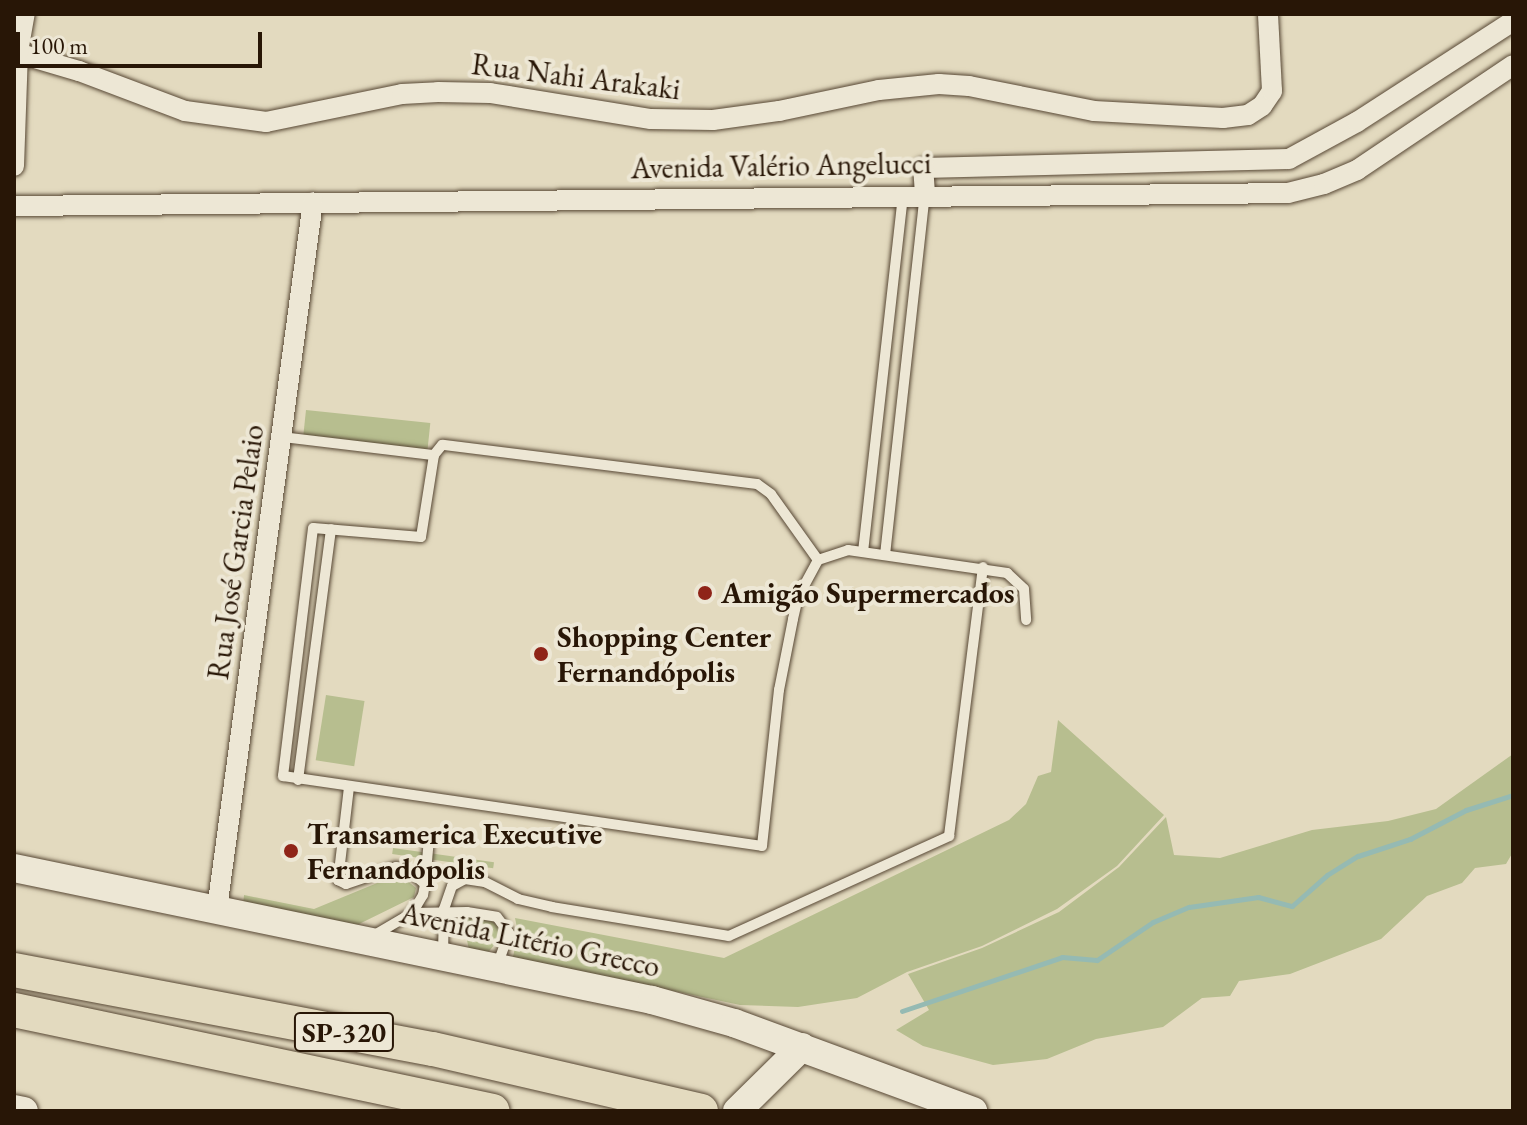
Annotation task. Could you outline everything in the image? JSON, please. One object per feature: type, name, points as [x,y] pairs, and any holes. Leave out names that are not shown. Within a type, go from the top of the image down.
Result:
[{"type":"highway","name":"SP-320","points":[[14,970],[433,1049],[687,1107]]},
{"type":"highway","name":"SP-320","points":[[14,1010],[492,1111]]},
{"type":"highway","points":[[14,1019],[82,1024]]},
{"type":"main road","name":"Avenida Litério Grecco","points":[[14,868],[652,1000],[802,1047],[973,1111]]},
{"type":"main road","points":[[737,1111],[802,1047]]},
{"type":"main road","points":[[14,1109],[24,1111]]},
{"type":"street","points":[[14,166],[16,52],[25,14]]},
{"type":"street","name":"Rua Nahi Arakaki","points":[[16,52],[185,111],[266,122],[402,94],[438,92],[490,93],[651,119],[713,120],[779,111],[895,87],[939,84],[969,86],[1094,111],[1223,118],[1248,115],[1262,106],[1272,91],[1268,14]]},
{"type":"street","name":"Avenida Valério Angelucci","points":[[925,194],[923,168],[1289,159],[1357,122],[1513,21]]},
{"type":"street","name":"Avenida Valério Angelucci","points":[[14,206],[925,194],[1288,193],[1324,184],[1357,170],[1513,65]]},
{"type":"street","name":"Rua José Garcia Pelaio","points":[[217,909],[313,202]]},
{"type":"lane","points":[[885,555],[925,194]]},
{"type":"lane","points":[[863,552],[903,195]]},
{"type":"lane","points":[[282,437],[434,455]]},
{"type":"lane","points":[[818,560],[771,494],[757,484],[442,445],[434,455],[421,537],[312,529],[282,774],[298,780],[762,846],[779,690],[798,597],[818,560],[839,550],[983,567],[1007,573],[1024,589],[1026,620]]},
{"type":"lane","points":[[298,780],[331,529]]},
{"type":"lane","points":[[443,956],[443,914],[452,886],[473,879],[518,899],[552,907],[729,936],[949,836],[983,567]]},
{"type":"lane","points":[[349,787],[338,880],[346,884],[396,867],[413,874],[425,884]]},
{"type":"lane","points":[[368,939],[412,913],[423,895],[428,847]]},
{"type":"lane","points":[[412,913],[481,913],[497,917],[505,924],[508,939],[497,966]]},
{"type":"green space","points":[[306,410],[430,423],[427,451],[303,438]]},
{"type":"green space","points":[[326,695],[365,701],[354,766],[316,760]]},
{"type":"green space","points":[[1058,720],[1164,815],[1117,866],[1057,909],[982,946],[907,972],[857,998],[798,1007],[740,1005],[513,957],[518,933],[515,918],[724,958],[1009,820],[1026,804],[1038,776],[1051,772]]},
{"type":"green space","points":[[1513,754],[1513,852],[1506,864],[1475,868],[1462,883],[1427,896],[1381,939],[1290,974],[1239,981],[1230,996],[1202,998],[1163,1027],[1096,1039],[1047,1059],[993,1065],[923,1046],[896,1030],[929,1010],[908,974],[982,948],[1059,912],[1119,867],[1166,817],[1174,855],[1220,858],[1312,830],[1388,821],[1436,809]]},
{"type":"green space","points":[[393,848],[494,862],[493,868],[392,854]]},
{"type":"green space","points":[[399,874],[416,888],[414,897],[355,926],[243,906],[244,895],[314,909]]},
{"type":"green space","points":[[462,916],[491,919],[498,927],[500,938],[485,956],[469,950]]},
{"type":"waterway","points":[[902,1011],[1062,957],[1097,960],[1153,922],[1189,907],[1258,897],[1292,906],[1327,875],[1358,856],[1410,839],[1466,810],[1513,795]]},
{"type":"place","name":"Amigão Supermercados","points":[[705,593]]},
{"type":"place","name":"Shopping Center Fernandópolis","points":[[541,654]]},
{"type":"place","name":"Transamerica Executive Fernandópolis","points":[[291,851]]}]
